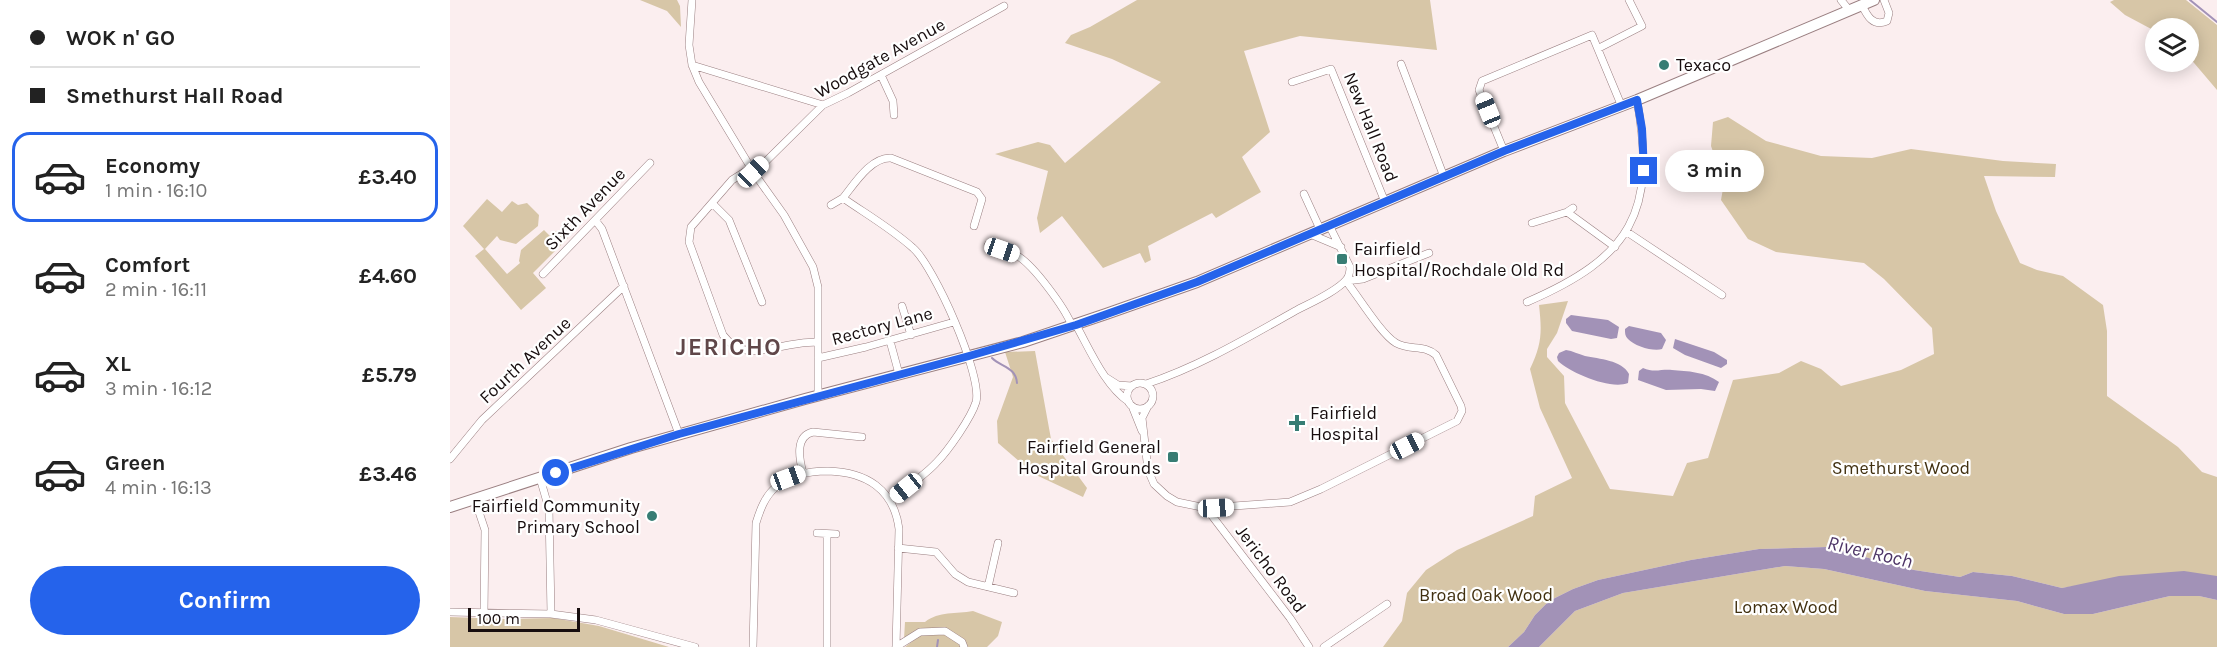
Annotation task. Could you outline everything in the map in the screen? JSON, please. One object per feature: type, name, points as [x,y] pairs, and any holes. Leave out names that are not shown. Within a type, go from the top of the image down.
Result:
[{"type":"main road","points":[[450,507],[679,434],[1074,326],[1197,282],[1504,151],[1637,100],[1874,0]]},
{"type":"street","points":[[692,0],[689,45],[692,65],[699,82],[752,170],[784,215],[813,267],[818,287],[818,396]]},
{"type":"street","points":[[1599,48],[1642,26],[1629,0]]},
{"type":"street","points":[[1841,0],[1849,10]]},
{"type":"street","points":[[1862,5],[1866,14],[1874,22],[1884,23],[1889,13],[1884,0]]},
{"type":"street","name":"Woodgate Avenue","points":[[818,342],[754,353],[733,346],[723,335],[689,242],[691,227],[732,180],[752,170],[823,105],[1004,6]]},
{"type":"street","points":[[1504,151],[1479,90],[1482,81],[1592,35],[1622,106]]},
{"type":"street","points":[[1401,64],[1444,177]]},
{"type":"street","points":[[692,65],[823,105]]},
{"type":"street","name":"New Hall Road","points":[[1292,82],[1331,69],[1385,201]]},
{"type":"street","points":[[881,75],[893,101],[894,116]]},
{"type":"street","points":[[1527,302],[1591,269],[1616,248],[1627,232],[1639,200],[1644,171],[1642,129],[1637,100]]},
{"type":"street","points":[[831,205],[843,198],[870,166],[882,157],[891,158],[977,192],[982,199],[974,226]]},
{"type":"street","name":"Sixth Avenue","points":[[543,274],[650,164]]},
{"type":"street","points":[[1107,378],[1118,385],[1132,386],[1146,384],[1177,373],[1325,295],[1346,280],[1350,267],[1341,247],[1304,194]]},
{"type":"street","name":"Rectory Lane","points":[[843,198],[915,249],[929,267],[969,356],[977,383],[977,399],[971,416],[937,462],[890,500]]},
{"type":"street","points":[[712,202],[729,220],[762,303]]},
{"type":"street","points":[[1532,223],[1570,210],[1616,248]]},
{"type":"street","points":[[595,220],[602,228],[679,434]]},
{"type":"street","points":[[1627,232],[1722,295]]},
{"type":"street","points":[[1308,234],[1341,247]]},
{"type":"street","points":[[988,245],[1016,255],[1032,269],[1067,315],[1113,389],[1130,404],[1140,409],[1148,406]]},
{"type":"street","points":[[1346,280],[1363,279],[1429,252]]},
{"type":"street","points":[[1146,384],[1153,394],[1151,403],[1142,418],[1149,474],[1160,490],[1177,502],[1206,508],[1290,502],[1321,489],[1457,421],[1462,411],[1461,406],[1436,356],[1424,344],[1405,347],[1393,341],[1346,280]]},
{"type":"street","name":"Fourth Avenue","points":[[450,459],[482,420],[624,286]]},
{"type":"street","points":[[902,306],[902,318],[911,334]]},
{"type":"street","name":"Rectory Lane","points":[[818,358],[890,341],[954,322]]},
{"type":"street","points":[[890,341],[898,374]]},
{"type":"street","points":[[1132,386],[1128,393],[1130,404],[1144,439]]},
{"type":"street","points":[[802,473],[800,441],[805,434],[813,432],[862,437]]},
{"type":"street","points":[[753,647],[756,523],[764,503],[776,487],[788,478],[802,473],[831,471],[856,475],[872,482],[890,500],[898,519],[896,647]]},
{"type":"street","points":[[540,478],[549,509],[551,614]]},
{"type":"street","points":[[475,500],[485,530],[484,614]]},
{"type":"street","name":"Jericho Road","points":[[1206,508],[1290,618],[1309,647]]},
{"type":"street","points":[[817,533],[836,534]]},
{"type":"street","points":[[827,534],[827,647]]},
{"type":"street","points":[[988,587],[998,543]]},
{"type":"street","points":[[898,548],[936,552],[955,574],[968,582],[1014,593]]},
{"type":"street","points":[[1324,647],[1387,603]]},
{"type":"street","points":[[450,612],[551,614],[621,625],[694,647]]},
{"type":"street","points":[[896,647],[920,632],[945,631],[962,642],[964,647]]},
{"type":"green space","points":[[640,0],[677,0],[680,6],[681,27],[667,11]]},
{"type":"green space","points":[[1137,0],[1430,0],[1437,50],[1300,36],[1244,51],[1270,132],[1242,157],[1261,192],[1216,218],[1212,213],[1148,246],[1151,260],[1145,263],[1140,253],[1103,268],[1062,216],[1040,233],[1037,218],[1048,171],[995,154],[1038,142],[1050,145],[1065,163],[1161,82],[1112,59],[1065,43],[1071,35],[1090,27]]},
{"type":"green space","points":[[2114,0],[2186,0],[2217,25],[2217,90],[2199,69],[2199,18],[2145,18],[2145,26],[2125,15],[2110,2]]},
{"type":"green space","name":"Smethurst Wood","points":[[1728,117],[1766,141],[1821,156],[1872,158],[1911,149],[2003,161],[2056,164],[2055,177],[1984,176],[1996,211],[2020,263],[2063,276],[2103,305],[2107,331],[2107,396],[2178,447],[2202,472],[2217,477],[2217,576],[2087,584],[2062,588],[2012,576],[1973,572],[1960,577],[1914,570],[1827,547],[1759,549],[1691,560],[1598,580],[1573,589],[1549,601],[1535,615],[1524,632],[1508,647],[1383,647],[1402,621],[1407,593],[1426,570],[1457,550],[1533,516],[1535,496],[1572,478],[1540,408],[1530,369],[1540,338],[1539,305],[1568,301],[1557,333],[1547,349],[1547,357],[1564,376],[1565,403],[1610,489],[1673,496],[1687,463],[1708,458],[1733,380],[1779,373],[1801,361],[1821,369],[1841,386],[1901,370],[1934,354],[1932,328],[1884,279],[1864,263],[1776,252],[1748,239],[1721,200],[1724,183],[1711,146],[1713,122]]},
{"type":"green space","points":[[487,199],[502,212],[512,201],[518,205],[527,203],[539,215],[538,226],[516,244],[500,240],[497,236],[485,249],[507,274],[520,263],[521,250],[544,230],[550,236],[556,231],[568,238],[533,273],[546,288],[521,310],[475,256],[484,249],[463,226]]},
{"type":"green space","points":[[1035,351],[1051,439],[1087,488],[1083,497],[1034,474],[998,443],[997,421],[1013,377],[1005,352]]},
{"type":"green space","name":"Lomax Wood","points":[[1785,566],[1824,569],[1925,591],[2017,601],[2064,614],[2093,614],[2170,596],[2199,596],[2217,600],[2217,647],[1539,647],[1575,611],[1623,593]]},
{"type":"green space","points":[[973,611],[1002,622],[998,636],[987,647],[966,647],[945,630],[904,639],[905,622],[925,622],[942,614]]},
{"type":"green space","points":[[450,617],[553,618],[599,626],[669,647],[450,647]]},
{"type":"green space","points":[[944,633],[959,643],[961,647],[905,647],[922,634]]},
{"type":"shaded area","points":[[1571,315],[1608,320],[1619,327],[1617,338],[1611,339],[1572,331],[1566,323],[1566,319]]},
{"type":"shaded area","points":[[1629,326],[1661,333],[1666,340],[1662,349],[1649,349],[1631,342],[1625,333],[1625,329]]},
{"type":"shaded area","points":[[1675,339],[1714,352],[1727,360],[1727,364],[1721,368],[1685,355],[1673,348]]},
{"type":"shaded area","points":[[1566,350],[1621,366],[1629,374],[1628,383],[1620,385],[1601,382],[1564,366],[1557,357],[1559,353]]},
{"type":"shaded area","points":[[1643,368],[1696,373],[1719,382],[1715,391],[1666,390],[1638,380],[1639,371]]},
{"type":"shaded area","points":[[1827,547],[1914,570],[1960,577],[1973,572],[2012,576],[2062,588],[2119,576],[2184,571],[2217,576],[2217,600],[2199,596],[2170,596],[2093,614],[2064,614],[2017,601],[1925,591],[1824,569],[1785,566],[1623,593],[1575,611],[1539,647],[1508,647],[1524,632],[1535,615],[1549,601],[1598,580],[1691,560],[1759,549]]},
{"type":"waterway","points":[[2190,0],[2217,22]]},
{"type":"waterway","points":[[992,358],[1011,370],[1017,383]]},
{"type":"waterway","points":[[937,647],[938,640]]},
{"type":"place","name":"Texaco","points":[[1664,65]]},
{"type":"place","name":"Fairfield Hospital/Rochdale Old Rd","points":[[1342,259]]},
{"type":"place","name":"Fairfield Hospital","points":[[1297,423]]},
{"type":"place","name":"Fairfield General Hospital Grounds","points":[[1173,457]]},
{"type":"place","name":"Fairfield Community Primary School","points":[[652,516]]},
{"type":"district","name":"JERICHO","points":[[729,347]]},
{"type":"route","points":[[556,473],[679,434],[1023,342],[1076,325],[1197,282],[1504,151],[1637,100],[1642,129],[1644,171]]},
{"type":"water label","name":"River Roch","points":[[1870,552]]},
{"type":"park label","name":"Broad Oak Wood","points":[[1486,595]]}]
